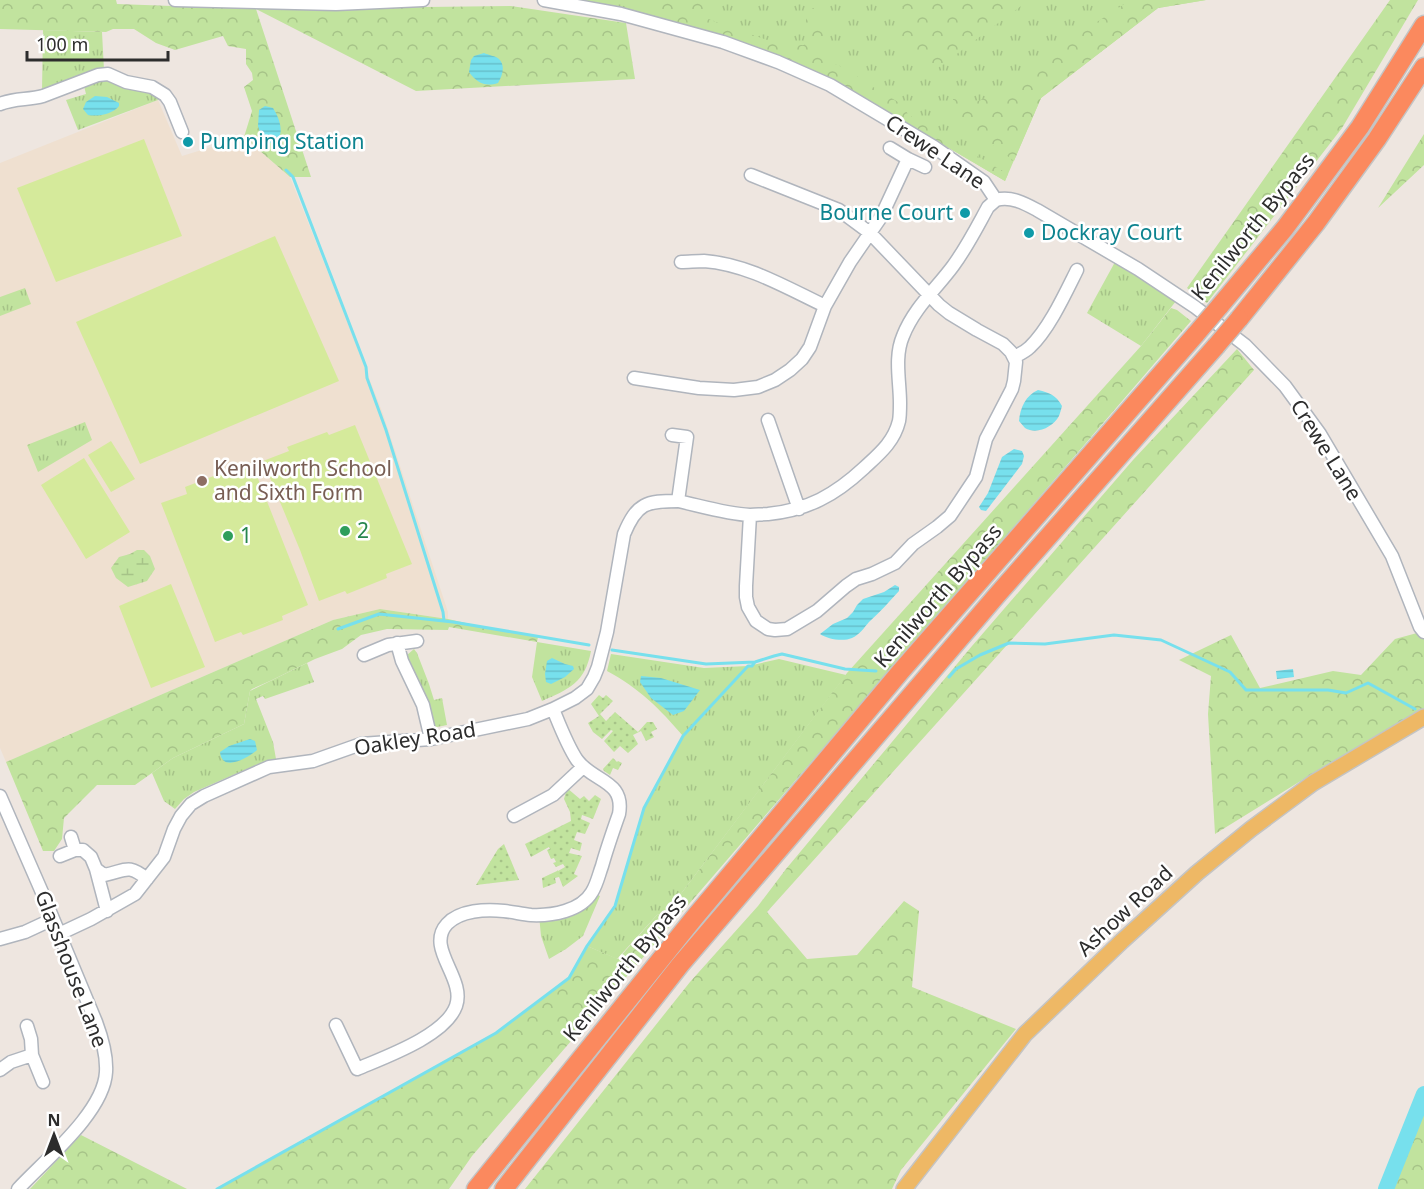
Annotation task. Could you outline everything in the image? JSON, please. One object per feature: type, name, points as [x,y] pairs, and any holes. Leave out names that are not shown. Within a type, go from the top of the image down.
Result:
[{"type":"highway","name":"Kenilworth Bypass","points":[[476,1189],[694,918],[893,680],[1219,308],[1285,228],[1360,127],[1424,25]]},
{"type":"highway","name":"Kenilworth Bypass","points":[[504,1189],[680,965],[997,595],[1239,319],[1316,223],[1377,139],[1424,67]]},
{"type":"main road","name":"Ashow Road","points":[[904,1189],[1025,1034],[1197,873],[1313,783],[1424,717]]},
{"type":"street","points":[[175,0],[336,4],[423,0]]},
{"type":"street","name":"Crewe Lane","points":[[544,0],[621,14],[723,42],[778,62],[830,85],[934,147],[984,182],[996,200],[1012,199],[1037,210],[1138,269],[1195,307],[1245,345],[1269,369],[1285,386],[1320,434],[1392,556],[1424,632]]},
{"type":"street","points":[[0,104],[9,100],[43,96],[98,75],[108,74],[126,82],[152,87],[165,94],[182,132]]},
{"type":"street","points":[[890,148],[925,167]]},
{"type":"street","points":[[634,378],[667,379],[699,388],[734,390],[758,387],[776,380],[790,370],[810,348],[825,306],[850,261],[881,217],[908,159]]},
{"type":"street","points":[[750,515],[746,586],[748,607],[756,621],[768,629],[787,629],[818,611],[856,579],[873,574],[895,563],[912,544],[950,516],[976,477],[987,439],[1012,389],[1016,368],[1014,357],[1003,344],[949,313],[870,232],[839,210],[751,175]]},
{"type":"street","points":[[672,435],[687,437],[678,501],[750,515],[783,512],[799,509],[826,497],[857,475],[892,440],[900,419],[899,352],[903,336],[912,318],[953,265],[988,207],[996,200]]},
{"type":"street","points":[[681,262],[703,261],[730,265],[749,271],[825,306]]},
{"type":"street","points":[[1014,357],[1029,348],[1042,333],[1077,270]]},
{"type":"street","points":[[768,420],[799,509]]},
{"type":"street","name":"Oakley Road","points":[[59,934],[107,911],[135,894],[164,857],[181,816],[191,804],[204,795],[269,767],[313,761],[361,744],[431,740],[528,719],[575,698],[587,689],[594,677],[607,632],[624,534],[630,520],[646,504],[656,501],[678,501]]},
{"type":"street","points":[[364,655],[397,643],[417,641]]},
{"type":"street","points":[[397,643],[402,661],[423,705],[431,740]]},
{"type":"street","points":[[336,1025],[357,1069],[408,1047],[447,1019],[456,1006],[456,984],[443,955],[440,942],[445,926],[465,914],[487,911],[502,910],[531,915],[555,913],[576,907],[592,893],[619,814],[620,798],[614,788],[583,767],[575,758],[553,709]]},
{"type":"street","points":[[514,816],[553,795],[583,767]]},
{"type":"street","name":"Glasshouse Lane","points":[[0,796],[103,1043],[106,1072],[102,1089],[89,1112],[18,1189]]},
{"type":"street","points":[[71,837],[75,850]]},
{"type":"street","points":[[60,856],[75,850],[83,850],[91,857],[107,911]]},
{"type":"street","points":[[96,869],[104,875],[124,869],[133,869],[144,883]]},
{"type":"street","points":[[0,939],[25,932],[53,919]]},
{"type":"street","points":[[27,1026],[31,1038],[32,1055],[43,1082]]},
{"type":"street","points":[[0,1070],[11,1062],[32,1055]]},
{"type":"shaded area","name":"Kenilworth School and Sixth Form","points":[[158,100],[182,156],[244,137],[290,177],[383,414],[448,612],[448,619],[380,609],[333,620],[6,762],[0,748],[0,163]]},
{"type":"green space","points":[[0,0],[116,0],[117,4],[255,9],[511,6],[626,23],[635,79],[416,91],[256,9],[311,177],[290,177],[244,137],[252,111],[244,87],[253,80],[252,73],[246,64],[246,49],[228,46],[223,36],[175,50],[156,43],[134,29],[113,29],[106,32],[0,29]]},
{"type":"green space","points":[[581,0],[1206,0],[1158,8],[1041,98],[1005,181],[835,81],[792,61],[699,29],[622,8]]},
{"type":"green space","points":[[651,0],[705,0],[704,16],[710,20],[768,40],[792,45],[804,45],[807,9],[815,8],[828,24],[826,52],[835,64],[851,71],[898,102],[909,115],[932,130],[1008,174],[1005,181],[835,81],[792,61],[699,29],[648,15]]},
{"type":"green space","points":[[911,0],[1029,0],[930,74],[917,56],[898,38],[903,3]]},
{"type":"green space","points":[[1206,0],[1158,8],[1041,98],[1014,161],[954,116],[953,99],[978,101],[1011,87],[1057,48],[1129,1]]},
{"type":"green space","points":[[1390,0],[1418,0],[1342,128],[1207,303],[1187,288]]},
{"type":"green space","points":[[43,30],[102,32],[104,70],[42,90]]},
{"type":"green space","points":[[105,79],[127,89],[148,92],[158,100],[78,130],[66,100],[86,94],[84,86]]},
{"type":"green space","points":[[1424,134],[1424,165],[1378,208]]},
{"type":"green space","points":[[144,139],[182,236],[56,282],[17,188]]},
{"type":"green space","points":[[275,236],[339,381],[140,464],[76,322]]},
{"type":"green space","points":[[1115,262],[1176,301],[1141,346],[1087,313]]},
{"type":"green space","points":[[25,288],[31,304],[0,316],[0,297]]},
{"type":"green space","points":[[1171,308],[1191,321],[472,1156],[449,1189],[217,1189],[496,1033],[569,978],[587,946],[618,959],[657,915],[668,911],[847,673],[1141,346]]},
{"type":"green space","points":[[1237,349],[1254,370],[767,912],[807,959],[857,955],[904,901],[919,911],[912,987],[1016,1029],[901,1170],[892,1189],[525,1189],[690,982],[758,906],[786,869],[972,646],[1133,460]]},
{"type":"green space","points":[[85,422],[92,440],[38,472],[27,445]]},
{"type":"green space","name":"2","points":[[355,425],[412,564],[386,574],[387,578],[347,594],[345,591],[319,601],[263,461],[289,451],[287,447],[327,432],[329,435]]},
{"type":"green space","points":[[111,441],[135,479],[111,492],[88,455]]},
{"type":"green space","points":[[84,458],[130,532],[86,559],[41,485]]},
{"type":"green space","name":"1","points":[[253,466],[308,605],[282,616],[283,620],[243,635],[241,632],[215,642],[161,503],[187,494],[185,487],[224,472],[226,476]]},
{"type":"green space","points":[[137,550],[144,550],[150,556],[155,569],[147,581],[128,587],[116,578],[111,568],[119,557]]},
{"type":"green space","points":[[171,584],[205,667],[151,688],[119,606]]},
{"type":"green space","points":[[380,609],[448,619],[538,637],[537,642],[449,627],[448,630],[387,629],[361,635],[342,649],[315,659],[252,689],[244,724],[173,758],[135,785],[97,785],[64,818],[62,839],[54,851],[43,851],[6,762],[333,620]]},
{"type":"green space","points":[[1417,633],[1424,639],[1424,709],[1328,764],[1215,834],[1208,714],[1211,676],[1179,660],[1231,635],[1260,688],[1333,671],[1361,675],[1395,639]]},
{"type":"green space","points":[[537,642],[591,651],[585,671],[580,678],[560,693],[542,701],[532,677]]},
{"type":"green space","points":[[414,649],[434,700],[442,698],[447,725],[432,728],[406,660],[407,655]]},
{"type":"green space","points":[[611,654],[704,668],[748,666],[779,659],[846,675],[668,911],[657,915],[617,959],[587,946],[615,906],[644,808],[683,736],[648,700],[607,671]]},
{"type":"green space","points":[[307,663],[314,682],[265,699],[263,696],[256,699],[273,742],[276,759],[263,762],[194,792],[175,809],[164,801],[152,773],[173,758],[244,724],[250,691]]},
{"type":"green space","points":[[599,695],[603,698],[606,695],[613,701],[600,714],[606,721],[615,712],[638,732],[647,722],[653,722],[657,729],[651,732],[654,737],[646,741],[641,731],[633,735],[638,744],[628,753],[620,746],[614,752],[604,741],[613,731],[611,730],[602,739],[593,732],[588,723],[599,716],[591,704]]},
{"type":"green space","points":[[613,758],[622,763],[618,770],[613,768],[610,775],[603,769]]},
{"type":"green space","points":[[567,788],[580,799],[584,796],[589,801],[595,795],[601,799],[593,819],[582,815],[581,819],[590,823],[585,834],[577,832],[574,840],[582,843],[580,851],[571,848],[569,853],[582,856],[574,874],[578,876],[563,887],[559,877],[555,878],[556,883],[543,888],[542,878],[565,867],[563,864],[556,867],[553,863],[556,862],[554,858],[551,859],[547,850],[550,849],[549,847],[531,857],[525,844],[571,821],[564,799]]},
{"type":"green space","points":[[504,844],[519,880],[476,885],[498,849]]},
{"type":"green space","points":[[592,893],[600,896],[583,936],[549,959],[541,936],[539,915],[555,913]]},
{"type":"green space","points":[[1424,1094],[1424,1189],[1386,1189]]},
{"type":"green space","points":[[81,1135],[187,1189],[30,1189]]},
{"type":"water","points":[[484,53],[496,57],[501,62],[503,71],[498,83],[489,85],[482,83],[469,72],[474,56]]},
{"type":"water","points":[[95,96],[107,97],[119,103],[119,106],[105,114],[88,115],[83,109],[86,102]]},
{"type":"water","points":[[265,106],[273,108],[280,122],[281,132],[273,144],[262,139],[258,126],[259,110]]},
{"type":"water","points":[[1038,390],[1052,395],[1062,406],[1053,424],[1035,431],[1025,428],[1019,421],[1022,407],[1027,399]]},
{"type":"water","points":[[1014,449],[1022,451],[1024,456],[1022,464],[986,511],[981,510],[979,507],[988,493],[1002,457]]},
{"type":"water","points":[[895,585],[899,587],[899,591],[855,637],[840,640],[820,634],[833,624],[847,618],[863,599],[884,592]]},
{"type":"water","points":[[552,658],[573,666],[574,669],[551,684],[546,682],[545,674],[547,661]]},
{"type":"water","points":[[1293,669],[1294,677],[1277,679],[1276,671]]},
{"type":"water","points":[[641,676],[661,678],[700,690],[684,711],[673,715],[651,698],[640,682]]},
{"type":"water","points":[[250,739],[255,741],[257,750],[242,760],[225,762],[220,752],[229,746]]},
{"type":"waterway","points":[[286,170],[293,177],[366,367],[367,378],[386,430],[444,621]]},
{"type":"waterway","points":[[338,629],[379,614],[453,622],[589,645]]},
{"type":"waterway","points":[[949,677],[956,669],[980,655],[1009,643],[1045,644],[1114,635],[1161,640],[1230,672],[1246,690],[1328,690],[1346,693],[1368,683],[1415,709]]},
{"type":"waterway","points":[[612,650],[706,664],[755,662],[782,654],[845,669],[876,671]]},
{"type":"waterway","points":[[217,1189],[496,1033],[569,978],[587,946],[615,906],[644,808],[683,736],[748,666],[752,666],[755,662]]},
{"type":"waterway","points":[[1386,1189],[1424,1094]]},
{"type":"place","name":"Pumping Station","points":[[188,142]]},
{"type":"place","name":"Bourne Court","points":[[965,213]]},
{"type":"place","name":"Dockray Court","points":[[1029,233]]},
{"type":"place","name":"Kenilworth School and Sixth Form","points":[[202,481]]},
{"type":"place","name":"2","points":[[345,531]]},
{"type":"place","name":"1","points":[[228,536]]}]
